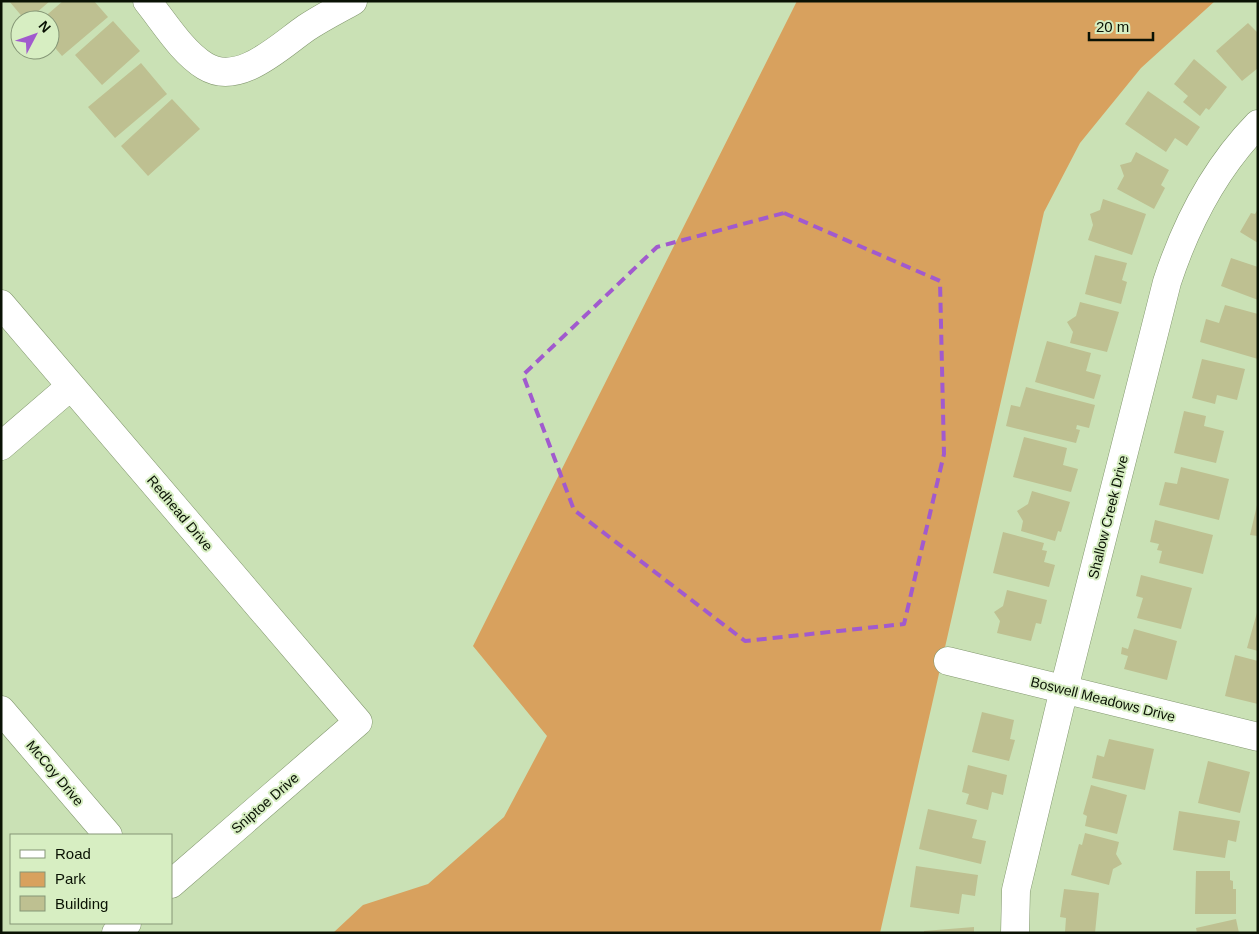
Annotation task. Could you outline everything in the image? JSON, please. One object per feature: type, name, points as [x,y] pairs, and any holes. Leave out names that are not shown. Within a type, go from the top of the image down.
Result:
[{"type":"street","points":[[147,1],[192,55],[206,67],[222,73],[242,69],[259,62],[309,27],[352,1]]},
{"type":"street","name":"Shallow Creek Drive","points":[[1015,933],[1016,890],[1064,689],[1167,282],[1181,240],[1206,192],[1243,139],[1258,124]]},
{"type":"street","name":"Redhead Drive","points":[[1,304],[358,722]]},
{"type":"street","points":[[1,446],[71,386]]},
{"type":"street","name":"Boswell Meadows Drive","points":[[948,661],[1258,737]]},
{"type":"street","name":"McCoy Drive","points":[[1,710],[107,834]]},
{"type":"street","name":"Sniptoe Drive","points":[[172,883],[358,722]]},
{"type":"street","points":[[116,933],[127,924]]},
{"type":"highlighted area","points":[[784,213],[940,281],[944,454],[904,624],[745,641],[574,510],[523,375],[657,247]]},
{"type":"green space","points":[[797,1],[1215,1],[1141,68],[1080,143],[1044,212],[880,933],[333,933],[363,905],[428,884],[504,817],[547,736],[473,646]]},
{"type":"building","points":[[9,1],[50,1],[40,10],[17,10]]},
{"type":"building","points":[[63,1],[94,1],[108,17],[62,56],[60,54],[60,10],[53,10]]},
{"type":"building","points":[[113,21],[140,51],[102,85],[75,55]]},
{"type":"building","points":[[1248,23],[1258,33],[1258,68],[1242,81],[1216,51]]},
{"type":"building","points":[[1194,59],[1227,87],[1209,110],[1206,108],[1200,116],[1183,102],[1188,96],[1174,84]]},
{"type":"building","points":[[141,63],[167,94],[115,138],[88,107]]},
{"type":"building","points":[[1148,91],[1200,127],[1187,146],[1175,138],[1166,152],[1125,124]]},
{"type":"building","points":[[172,99],[200,129],[148,176],[121,146]]},
{"type":"building","points":[[1136,152],[1169,170],[1161,185],[1165,188],[1154,209],[1117,189],[1124,176],[1120,165],[1131,162]]},
{"type":"building","points":[[1103,199],[1146,214],[1132,255],[1088,240],[1093,225],[1090,214],[1100,210]]},
{"type":"building","points":[[1258,209],[1258,243],[1240,232],[1251,213],[1255,214]]},
{"type":"building","points":[[1095,255],[1127,263],[1122,280],[1127,282],[1121,304],[1085,294]]},
{"type":"building","points":[[1231,258],[1258,267],[1258,300],[1221,286]]},
{"type":"building","points":[[1080,302],[1119,312],[1107,352],[1070,343],[1073,332],[1067,322],[1076,316]]},
{"type":"building","points":[[1225,305],[1258,314],[1258,359],[1200,342],[1206,319],[1219,323]]},
{"type":"building","points":[[1047,341],[1091,353],[1086,371],[1101,375],[1094,399],[1035,382]]},
{"type":"building","points":[[1202,359],[1245,369],[1237,400],[1217,395],[1215,404],[1192,398]]},
{"type":"building","points":[[1026,387],[1095,405],[1089,428],[1077,425],[1076,429],[1080,430],[1076,443],[1006,426],[1011,405],[1020,407]]},
{"type":"building","points":[[1184,411],[1206,416],[1204,426],[1224,431],[1216,463],[1174,453]]},
{"type":"building","points":[[1024,437],[1067,448],[1063,465],[1078,469],[1071,492],[1013,477]]},
{"type":"building","points":[[1181,467],[1229,479],[1219,520],[1159,505],[1165,482],[1177,484]]},
{"type":"building","points":[[1032,491],[1070,502],[1061,532],[1058,531],[1055,541],[1021,531],[1023,521],[1017,511],[1028,504]]},
{"type":"building","points":[[1258,506],[1258,536],[1250,535]]},
{"type":"building","points":[[1155,520],[1213,535],[1203,574],[1159,563],[1162,551],[1157,550],[1159,544],[1150,542]]},
{"type":"building","points":[[1003,532],[1044,543],[1042,550],[1047,551],[1044,562],[1055,565],[1049,587],[993,573]]},
{"type":"building","points":[[1141,575],[1192,588],[1181,629],[1137,618],[1143,598],[1136,596]]},
{"type":"building","points":[[1007,590],[1047,600],[1041,624],[1036,623],[1031,641],[997,633],[1000,621],[994,612],[1003,606]]},
{"type":"building","points":[[1258,609],[1258,651],[1247,648]]},
{"type":"building","points":[[1134,629],[1177,641],[1167,680],[1124,669],[1128,656],[1121,654],[1122,647],[1128,649]]},
{"type":"building","points":[[1235,655],[1258,661],[1258,704],[1225,696]]},
{"type":"building","points":[[982,712],[1014,720],[1010,739],[1015,740],[1009,761],[972,752]]},
{"type":"building","points":[[1109,739],[1154,749],[1145,790],[1092,778],[1097,755],[1104,757]]},
{"type":"building","points":[[1208,761],[1250,772],[1240,813],[1198,803]]},
{"type":"building","points":[[968,765],[1007,775],[1003,795],[992,792],[988,810],[966,804],[969,794],[962,792]]},
{"type":"building","points":[[1091,785],[1127,795],[1117,834],[1085,826],[1087,816],[1083,814]]},
{"type":"building","points":[[928,809],[977,820],[972,838],[986,841],[981,864],[919,849]]},
{"type":"building","points":[[1179,811],[1240,821],[1236,842],[1228,840],[1225,858],[1173,850]]},
{"type":"building","points":[[1085,833],[1119,842],[1116,854],[1122,864],[1113,869],[1109,885],[1071,875],[1079,844],[1082,845]]},
{"type":"building","points":[[916,866],[978,875],[975,896],[962,894],[959,914],[910,907]]},
{"type":"building","points":[[1196,871],[1230,871],[1233,889],[1236,889],[1236,914],[1195,914]]},
{"type":"building","points":[[1064,889],[1099,893],[1095,933],[1065,932],[1066,918],[1060,917]]},
{"type":"building","points":[[1236,919],[1239,933],[1197,933],[1196,928]]},
{"type":"building","points":[[974,927],[974,933],[924,933],[924,931]]}]
